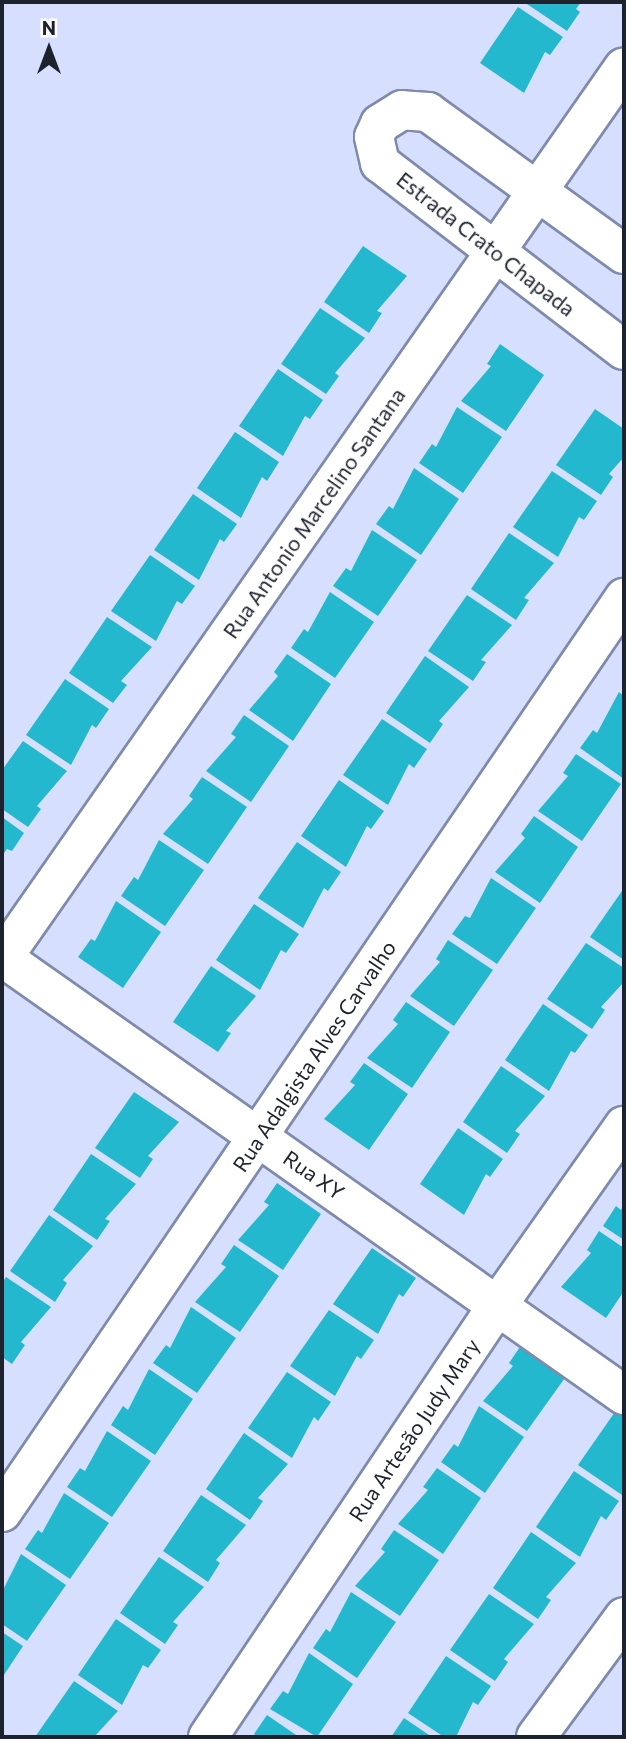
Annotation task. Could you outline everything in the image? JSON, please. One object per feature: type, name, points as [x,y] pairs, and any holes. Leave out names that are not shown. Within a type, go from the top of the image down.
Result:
[{"type":"street","name":"Rua Antonio Marcelino Santana","points":[[2,958],[624,67]]},
{"type":"street","name":"Estrada Crato Chapada","points":[[538,191],[429,112],[402,110],[380,124],[374,137],[380,163],[495,254],[624,350]]},
{"type":"street","points":[[538,191],[624,254]]},
{"type":"street","name":"Rua Adalgista Alves Carvalho","points":[[2,1513],[624,598]]},
{"type":"street","name":"Rua XY","points":[[2,958],[499,1303],[624,1395]]},
{"type":"street","name":"Rua Artesão Judy Mary","points":[[208,1737],[499,1303],[624,1126]]},
{"type":"street","points":[[536,1737],[624,1617]]},
{"type":"building","points":[[524,2],[581,2],[576,9],[580,12],[567,31]]},
{"type":"building","points":[[518,7],[563,37],[550,55],[545,52],[524,93],[480,63]]},
{"type":"building","points":[[363,246],[407,276],[377,311],[382,313],[369,333],[324,302]]},
{"type":"building","points":[[320,308],[365,338],[335,373],[339,376],[326,394],[281,364]]},
{"type":"building","points":[[500,344],[544,375],[506,431],[461,401],[491,366],[487,364]]},
{"type":"building","points":[[278,369],[323,400],[310,419],[305,416],[283,456],[239,426]]},
{"type":"building","points":[[457,407],[502,437],[463,493],[419,463],[432,444],[436,447]]},
{"type":"building","points":[[595,409],[624,429],[624,457],[609,474],[613,477],[601,495],[556,465]]},
{"type":"building","points":[[235,432],[279,462],[267,481],[262,477],[241,518],[197,488]]},
{"type":"building","points":[[414,468],[459,499],[421,555],[376,524],[389,506],[393,509]]},
{"type":"building","points":[[552,471],[597,501],[584,520],[579,517],[558,557],[513,527]]},
{"type":"building","points":[[193,494],[237,524],[224,542],[220,539],[199,580],[154,550]]},
{"type":"building","points":[[372,530],[417,560],[378,616],[333,586],[346,568],[351,571]]},
{"type":"building","points":[[509,533],[554,563],[524,598],[529,600],[516,620],[471,589]]},
{"type":"building","points":[[150,555],[195,586],[182,604],[177,601],[156,641],[111,611]]},
{"type":"building","points":[[330,592],[374,622],[335,678],[291,648],[304,629],[308,632]]},
{"type":"building","points":[[467,595],[512,625],[481,660],[486,662],[473,681],[428,651]]},
{"type":"building","points":[[107,617],[152,647],[121,681],[127,685],[113,703],[69,673]]},
{"type":"building","points":[[287,654],[331,684],[293,741],[249,710],[278,676],[274,672]]},
{"type":"building","points":[[425,656],[469,687],[439,721],[443,724],[430,743],[386,713]]},
{"type":"building","points":[[65,679],[109,709],[96,728],[92,725],[71,765],[26,735]]},
{"type":"building","points":[[619,692],[624,696],[624,779],[580,748],[593,730],[597,733]]},
{"type":"building","points":[[244,715],[289,746],[251,802],[206,771],[236,737],[231,734]]},
{"type":"building","points":[[382,719],[427,749],[414,768],[409,764],[388,805],[343,775]]},
{"type":"building","points":[[23,741],[67,771],[37,806],[41,809],[28,827],[2,809],[2,770]]},
{"type":"building","points":[[576,754],[621,784],[582,841],[538,811],[568,776],[563,773]]},
{"type":"building","points":[[202,777],[247,807],[208,864],[163,834],[193,799],[189,796]]},
{"type":"building","points":[[339,780],[384,811],[371,829],[367,826],[346,867],[301,836]]},
{"type":"building","points":[[534,816],[578,847],[540,903],[495,872],[525,838],[521,834]]},
{"type":"building","points":[[2,817],[24,833],[12,851],[7,849],[2,856]]},
{"type":"building","points":[[159,840],[204,870],[165,926],[121,896],[134,877],[138,880]]},
{"type":"building","points":[[297,842],[341,872],[328,891],[324,888],[303,928],[258,898]]},
{"type":"building","points":[[491,878],[536,908],[497,964],[452,934],[465,916],[470,918]]},
{"type":"building","points":[[624,888],[624,960],[590,937]]},
{"type":"building","points":[[116,901],[161,932],[123,988],[78,957],[91,939],[95,941]]},
{"type":"building","points":[[254,904],[299,934],[286,953],[281,950],[260,990],[216,960]]},
{"type":"building","points":[[448,940],[493,970],[454,1026],[410,996],[440,962],[436,959]]},
{"type":"building","points":[[586,943],[624,968],[624,982],[601,1007],[605,1010],[592,1029],[547,999]]},
{"type":"building","points":[[211,966],[256,996],[226,1031],[231,1033],[218,1052],[173,1022]]},
{"type":"building","points":[[406,1002],[450,1032],[412,1088],[367,1058],[398,1024],[393,1020]]},
{"type":"building","points":[[543,1004],[588,1035],[575,1053],[571,1051],[549,1091],[505,1060]]},
{"type":"building","points":[[364,1063],[408,1094],[369,1150],[324,1119],[355,1085],[350,1082]]},
{"type":"building","points":[[501,1066],[545,1096],[515,1131],[520,1134],[507,1153],[463,1122]]},
{"type":"building","points":[[134,1092],[179,1122],[148,1156],[153,1159],[140,1178],[95,1148]]},
{"type":"building","points":[[458,1128],[503,1159],[490,1177],[486,1174],[464,1215],[420,1184]]},
{"type":"building","points":[[91,1154],[136,1184],[105,1219],[110,1221],[97,1240],[53,1210]]},
{"type":"building","points":[[277,1183],[321,1214],[283,1270],[238,1240],[269,1205],[264,1202]]},
{"type":"building","points":[[624,1204],[624,1240],[603,1226],[616,1206],[621,1210]]},
{"type":"building","points":[[49,1215],[93,1246],[63,1280],[67,1283],[55,1302],[10,1271]]},
{"type":"building","points":[[599,1231],[624,1248],[624,1291],[606,1318],[561,1287],[591,1253],[587,1250]]},
{"type":"building","points":[[234,1245],[279,1276],[240,1332],[195,1302],[226,1267],[221,1264]]},
{"type":"building","points":[[372,1248],[416,1278],[403,1297],[399,1294],[378,1334],[333,1304]]},
{"type":"building","points":[[6,1277],[51,1307],[21,1342],[25,1345],[12,1364],[2,1357],[2,1283]]},
{"type":"building","points":[[191,1307],[236,1338],[197,1393],[153,1363],[166,1345],[170,1348]]},
{"type":"building","points":[[329,1310],[374,1340],[361,1359],[357,1356],[335,1396],[290,1366]]},
{"type":"building","points":[[522,1344],[567,1375],[527,1431],[483,1401],[513,1366],[509,1363]]},
{"type":"building","points":[[149,1369],[193,1399],[155,1455],[111,1425],[123,1406],[128,1410]]},
{"type":"building","points":[[287,1372],[331,1402],[318,1421],[314,1417],[292,1458],[248,1428]]},
{"type":"building","points":[[479,1406],[524,1437],[485,1493],[441,1462],[454,1444],[458,1447]]},
{"type":"building","points":[[617,1409],[624,1414],[622,1495],[578,1465]]},
{"type":"building","points":[[107,1431],[151,1461],[112,1517],[67,1487],[80,1468],[85,1471]]},
{"type":"building","points":[[244,1433],[288,1464],[258,1498],[263,1501],[250,1520],[206,1489]]},
{"type":"building","points":[[437,1468],[481,1498],[443,1554],[398,1524],[428,1490],[423,1487]]},
{"type":"building","points":[[574,1471],[619,1501],[606,1520],[601,1516],[580,1557],[536,1527]]},
{"type":"building","points":[[64,1493],[109,1523],[70,1579],[25,1549],[38,1530],[42,1533]]},
{"type":"building","points":[[201,1495],[246,1525],[216,1560],[220,1563],[208,1582],[163,1551]]},
{"type":"building","points":[[394,1530],[439,1560],[400,1616],[355,1586],[385,1552],[381,1549]]},
{"type":"building","points":[[531,1532],[576,1563],[546,1597],[551,1600],[538,1619],[493,1588]]},
{"type":"building","points":[[21,1554],[66,1585],[27,1641],[2,1624],[2,1592]]},
{"type":"building","points":[[159,1557],[204,1587],[173,1622],[178,1625],[165,1644],[120,1613]]},
{"type":"building","points":[[351,1592],[396,1622],[357,1678],[313,1648],[326,1629],[330,1632]]},
{"type":"building","points":[[489,1594],[534,1624],[504,1659],[508,1662],[495,1681],[450,1650]]},
{"type":"building","points":[[116,1619],[161,1650],[148,1668],[143,1665],[122,1705],[78,1675]]},
{"type":"building","points":[[2,1632],[23,1646],[2,1678]]},
{"type":"building","points":[[309,1653],[353,1684],[317,1737],[270,1709],[283,1691],[288,1694]]},
{"type":"building","points":[[446,1656],[491,1686],[478,1705],[473,1702],[456,1737],[444,1737],[408,1713]]},
{"type":"building","points":[[74,1681],[118,1711],[94,1737],[35,1737]]},
{"type":"building","points":[[267,1715],[299,1737],[258,1737],[254,1734]]},
{"type":"building","points":[[404,1718],[432,1737],[391,1737]]}]
